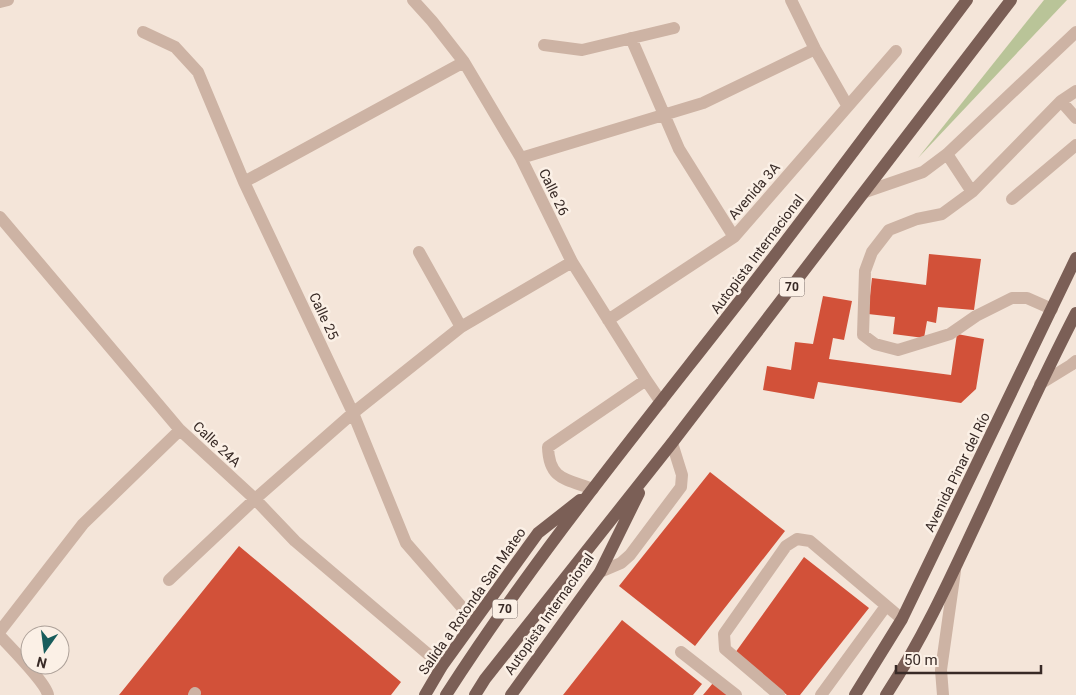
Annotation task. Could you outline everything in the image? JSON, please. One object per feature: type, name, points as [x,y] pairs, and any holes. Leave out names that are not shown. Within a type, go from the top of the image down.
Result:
[{"type":"main road","name":"Autopista Internacional","points":[[446,695],[466,664],[567,524],[764,270],[967,0]]},
{"type":"main road","name":"Autopista Internacional","points":[[475,695],[485,679],[672,442],[1011,0]]},
{"type":"main road","name":"Avenida Pinar del Río","points":[[855,695],[902,619],[1076,258]]},
{"type":"main road","points":[[886,695],[926,628],[1040,384],[1076,313]]},
{"type":"main road","name":"Autopista Internacional","points":[[511,695],[600,572],[651,468]]},
{"type":"main road","name":"Salida a Rotonda San Mateo","points":[[425,695],[442,666],[538,533],[593,490]]},
{"type":"street","points":[[0,2],[8,0]]},
{"type":"street","name":"Calle 26","points":[[413,0],[464,62],[521,158],[572,262],[661,402]]},
{"type":"street","points":[[791,0],[815,49],[847,105]]},
{"type":"street","points":[[544,45],[582,50],[674,28]]},
{"type":"street","name":"Calle 25","points":[[143,32],[175,47],[198,72],[244,182],[353,413],[406,543],[474,621]]},
{"type":"street","points":[[865,192],[923,172],[947,154],[1076,32]]},
{"type":"street","points":[[631,38],[680,150],[734,237]]},
{"type":"street","points":[[521,158],[702,103],[815,49]]},
{"type":"street","name":"Avenida 3A","points":[[608,320],[734,237],[896,51]]},
{"type":"street","points":[[244,182],[464,62]]},
{"type":"street","points":[[1052,310],[1027,298],[1012,298],[976,316],[950,334],[898,350],[875,344],[863,335],[866,271],[872,252],[889,230],[917,219],[942,214],[972,192],[1061,101],[1076,90]]},
{"type":"street","points":[[1061,101],[1076,118]]},
{"type":"street","points":[[1012,199],[1076,145]]},
{"type":"street","points":[[947,154],[972,192]]},
{"type":"street","name":"Calle 24A","points":[[0,217],[180,430],[255,499],[295,541],[442,666]]},
{"type":"street","points":[[419,252],[461,327]]},
{"type":"street","points":[[169,580],[255,499],[353,413],[461,327],[572,262]]},
{"type":"street","points":[[1040,384],[1076,361]]},
{"type":"street","points":[[593,490],[556,474],[548,462],[548,447],[646,380]]},
{"type":"street","points":[[0,631],[83,524],[180,430]]},
{"type":"street","points":[[600,572],[621,564],[630,555],[681,486],[682,475],[672,442]]},
{"type":"street","points":[[779,695],[725,649],[724,634],[786,546],[797,538],[810,541],[902,619]]},
{"type":"street","points":[[943,695],[941,670],[956,567]]},
{"type":"street","points":[[821,695],[886,606]]},
{"type":"street","points":[[0,636],[42,683],[48,695]]},
{"type":"street","points":[[681,652],[736,695]]},
{"type":"green space","points":[[1044,0],[1067,0],[918,158]]},
{"type":"building","points":[[929,254],[981,259],[974,310],[938,307],[936,323],[927,321],[924,338],[893,334],[895,317],[868,314],[872,278],[926,285]]},
{"type":"building","points":[[823,296],[852,301],[844,340],[833,338],[829,359],[951,375],[957,334],[984,339],[976,389],[961,403],[818,382],[814,399],[763,390],[767,366],[791,370],[795,342],[813,344]]},
{"type":"building","points":[[710,472],[785,531],[695,646],[619,586]]},
{"type":"building","points":[[239,546],[401,682],[391,695],[119,695]]},
{"type":"building","points":[[804,557],[869,608],[800,695],[787,695],[735,653]]},
{"type":"building","points":[[622,620],[702,684],[693,695],[563,695]]},
{"type":"building","points":[[713,683],[727,695],[703,695]]}]
